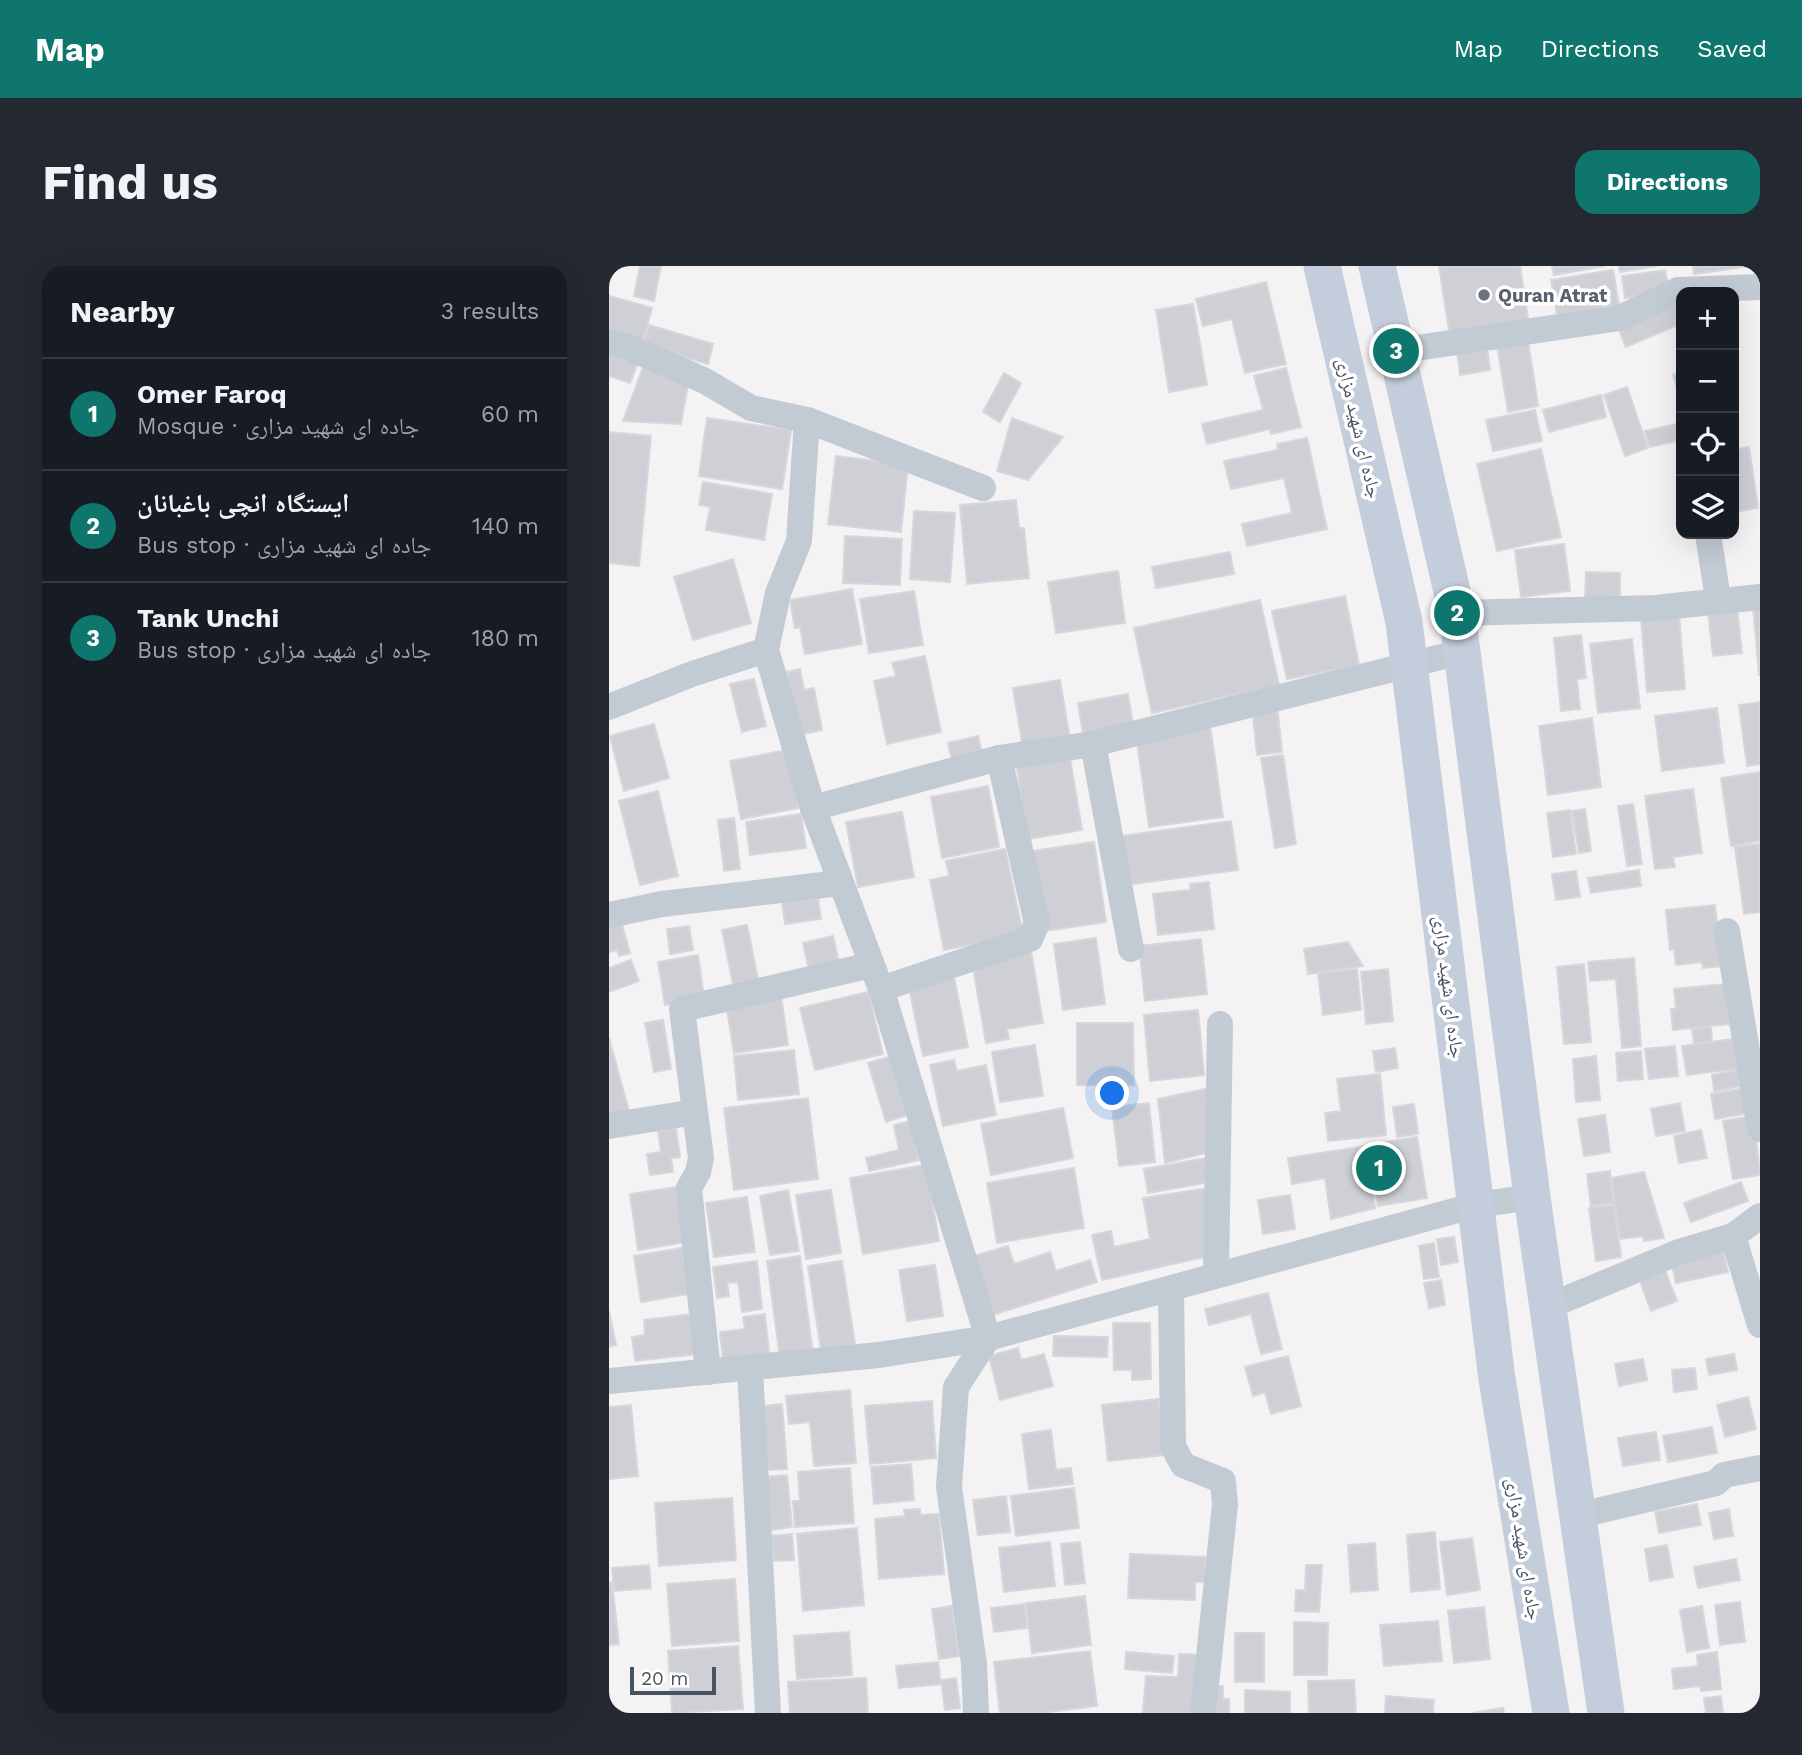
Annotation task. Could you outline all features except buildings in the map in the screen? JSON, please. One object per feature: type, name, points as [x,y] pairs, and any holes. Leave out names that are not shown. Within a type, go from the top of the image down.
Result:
[{"type":"main road","name":"جاده ای شهید مزاری","points":[[1322,266],[1401,610],[1497,1379],[1551,1713]]},
{"type":"main road","points":[[1377,266],[1457,613],[1532,1197],[1606,1713]]},
{"type":"street","points":[[1397,351],[1620,318],[1678,290],[1760,287]]},
{"type":"street","points":[[609,342],[626,346],[705,381],[751,408],[807,421],[983,488]]},
{"type":"street","points":[[807,421],[799,541],[778,593],[766,650],[813,808],[881,989],[988,1338]]},
{"type":"street","points":[[1709,539],[1718,599]]},
{"type":"street","points":[[1457,613],[1656,608],[1718,599],[1760,597]]},
{"type":"street","points":[[609,707],[692,674],[766,650]]},
{"type":"street","points":[[813,808],[999,758],[1093,744],[1410,667],[1461,652]]},
{"type":"street","points":[[1093,744],[1131,949]]},
{"type":"street","points":[[881,989],[1030,939],[1037,923],[999,758]]},
{"type":"street","points":[[609,915],[662,904],[840,883]]},
{"type":"street","points":[[1727,931],[1760,1129]]},
{"type":"street","points":[[708,1371],[689,1188],[701,1158],[682,1009],[871,965]]},
{"type":"street","points":[[1216,1275],[1220,1024]]},
{"type":"street","points":[[609,1126],[695,1112]]},
{"type":"street","points":[[609,1381],[879,1355],[988,1338],[1476,1205],[1532,1197]]},
{"type":"street","points":[[1547,1307],[1679,1252],[1733,1236],[1760,1216]]},
{"type":"street","points":[[1733,1236],[1760,1325]]},
{"type":"street","points":[[1171,1289],[1173,1446],[1183,1465],[1223,1481],[1225,1505],[1203,1713]]},
{"type":"street","points":[[976,1713],[974,1664],[949,1487],[956,1387],[988,1338]]},
{"type":"street","points":[[750,1368],[768,1713]]},
{"type":"street","points":[[1576,1516],[1716,1483],[1724,1475],[1760,1468]]},
{"type":"place","name":"Quran Atrat","points":[[1484,295]]},
{"type":"place","name":"Tank Unchi","points":[[1396,351]]},
{"type":"place","name":"ایستگاه انچی باغبانان","points":[[1457,613]]},
{"type":"place","name":"Omer Faroq","points":[[1379,1168]]}]
